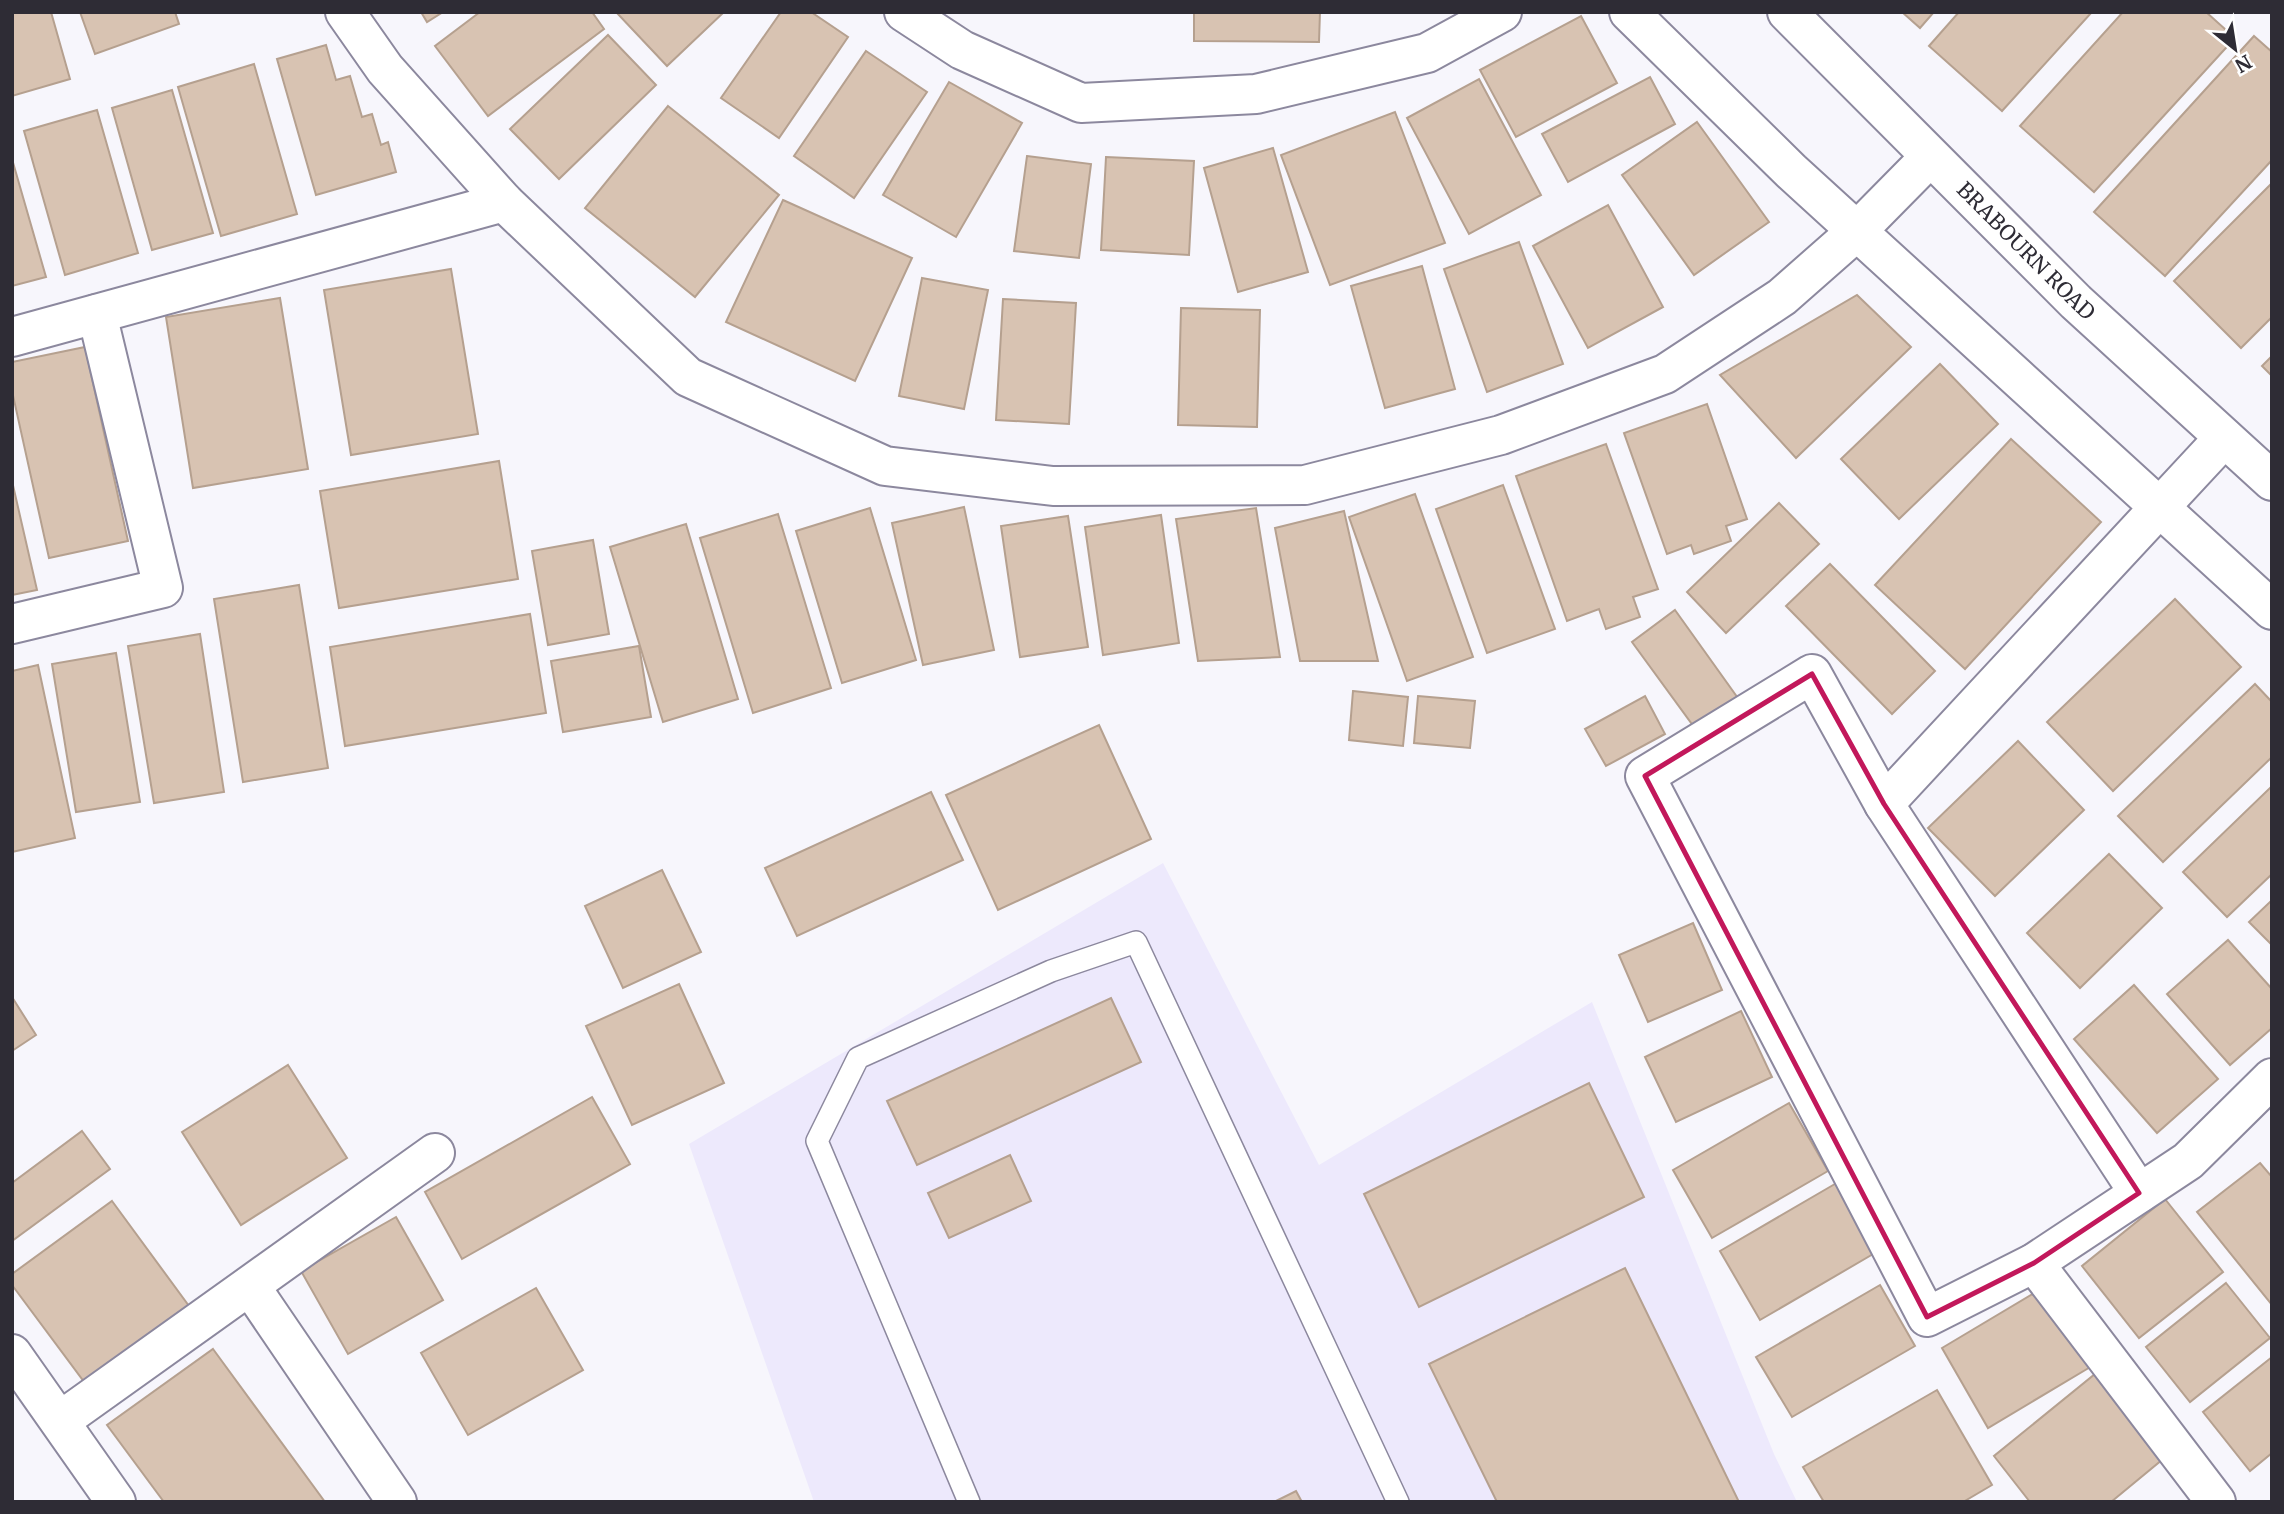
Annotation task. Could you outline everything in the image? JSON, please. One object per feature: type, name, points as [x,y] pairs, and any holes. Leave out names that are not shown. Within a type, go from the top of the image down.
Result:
[{"type":"street","points":[[345,12],[385,69],[505,202],[688,377],[886,466],[1053,486],[1306,485],[1501,435],[1665,374],[1782,298],[1857,231],[1930,157]]},
{"type":"street","points":[[904,12],[962,50],[1081,103],[1256,94],[1426,53],[1502,12]]},
{"type":"street","points":[[1629,12],[1791,171],[2272,610]]},
{"type":"street","name":"BRABOURN ROAD","points":[[1787,12],[2076,302],[2272,481]]},
{"type":"street","points":[[12,337],[505,202]]},
{"type":"street","points":[[12,624],[163,588],[97,314]]},
{"type":"street","points":[[1884,804],[2224,438]]},
{"type":"street","points":[[2139,1193],[1884,804],[1812,674],[1645,776],[1927,1317],[2034,1263],[2188,1161],[2272,1078]]},
{"type":"street","points":[[60,1421],[435,1153]]},
{"type":"street","points":[[2034,1263],[2216,1502]]},
{"type":"street","points":[[250,1286],[397,1502]]},
{"type":"street","points":[[12,1354],[116,1502]]},
{"type":"lane","points":[[969,1502],[817,1141],[858,1058],[1051,971],[1136,942],[1398,1502]]},
{"type":"highlighted area","points":[[1812,674],[1884,804],[2139,1193],[2034,1263],[1927,1317],[1645,776]]},
{"type":"shaded area","points":[[1163,863],[1319,1165],[1592,1002],[1774,1454],[1797,1502],[814,1502],[689,1144]]},
{"type":"building","points":[[12,12],[51,12],[70,79],[12,96]]},
{"type":"building","points":[[80,12],[175,12],[179,24],[95,54]]},
{"type":"building","points":[[421,12],[443,12],[427,22]]},
{"type":"building","points":[[480,12],[592,12],[604,29],[488,116],[435,46]]},
{"type":"building","points":[[616,12],[724,12],[667,66]]},
{"type":"building","points":[[781,12],[811,12],[848,37],[779,138],[721,98]]},
{"type":"building","points":[[1194,12],[1320,12],[1319,42],[1194,41]]},
{"type":"building","points":[[1902,12],[1934,12],[1920,28]]},
{"type":"building","points":[[1959,12],[2092,12],[2002,111],[1929,46]]},
{"type":"building","points":[[2123,12],[2206,12],[2235,38],[2094,192],[2020,126]]},
{"type":"building","points":[[1581,16],[1617,83],[1516,137],[1480,70]]},
{"type":"building","points":[[608,35],[656,85],[559,179],[510,129]]},
{"type":"building","points":[[2254,36],[2272,52],[2272,160],[2165,276],[2094,212]]},
{"type":"building","points":[[326,45],[336,80],[350,76],[362,117],[372,114],[381,145],[388,142],[396,172],[316,195],[277,59]]},
{"type":"building","points":[[866,51],[927,92],[854,198],[794,156]]},
{"type":"building","points":[[254,64],[297,214],[221,236],[178,87]]},
{"type":"building","points":[[1650,77],[1675,124],[1568,182],[1542,134]]},
{"type":"building","points":[[1479,79],[1541,195],[1469,234],[1407,118]]},
{"type":"building","points":[[949,82],[1022,123],[956,237],[883,195]]},
{"type":"building","points":[[172,90],[213,233],[152,250],[112,108]]},
{"type":"building","points":[[668,106],[779,195],[695,297],[585,208]]},
{"type":"building","points":[[97,110],[138,253],[65,275],[24,131]]},
{"type":"building","points":[[1395,112],[1445,243],[1330,285],[1281,155]]},
{"type":"building","points":[[1697,122],[1769,222],[1694,275],[1622,175]]},
{"type":"building","points":[[1273,148],[1308,272],[1238,292],[1204,168]]},
{"type":"building","points":[[1027,156],[1091,164],[1079,258],[1014,251]]},
{"type":"building","points":[[1106,157],[1194,161],[1189,255],[1101,250]]},
{"type":"building","points":[[12,159],[46,277],[12,286]]},
{"type":"building","points":[[2272,183],[2272,317],[2241,348],[2174,281]]},
{"type":"building","points":[[783,200],[912,258],[855,381],[726,322]]},
{"type":"building","points":[[1608,205],[1663,307],[1588,348],[1533,246]]},
{"type":"building","points":[[1519,242],[1563,364],[1487,392],[1444,269]]},
{"type":"building","points":[[1422,266],[1455,389],[1385,408],[1351,286]]},
{"type":"building","points":[[451,269],[478,434],[351,455],[324,290]]},
{"type":"building","points":[[922,278],[988,290],[964,409],[899,396]]},
{"type":"building","points":[[1857,295],[1911,347],[1796,458],[1720,375]]},
{"type":"building","points":[[280,298],[308,469],[193,488],[166,317]]},
{"type":"building","points":[[1003,299],[1076,303],[1069,424],[996,420]]},
{"type":"building","points":[[1181,308],[1260,310],[1257,427],[1178,425]]},
{"type":"building","points":[[85,347],[128,541],[49,558],[12,391],[12,362]]},
{"type":"building","points":[[2272,356],[2272,376],[2262,366]]},
{"type":"building","points":[[1940,364],[1998,424],[1899,519],[1841,459]]},
{"type":"building","points":[[1707,404],[1747,519],[1726,526],[1731,541],[1694,554],[1691,545],[1667,554],[1624,433]]},
{"type":"building","points":[[2011,439],[2101,522],[1965,669],[1875,585]]},
{"type":"building","points":[[1606,444],[1658,589],[1633,597],[1640,617],[1606,629],[1599,609],[1567,621],[1516,476]]},
{"type":"building","points":[[499,461],[518,579],[339,608],[320,491]]},
{"type":"building","points":[[12,481],[37,590],[12,595]]},
{"type":"building","points":[[1503,485],[1555,629],[1487,653],[1436,509]]},
{"type":"building","points":[[1415,494],[1473,657],[1407,681],[1349,517]]},
{"type":"building","points":[[1779,503],[1819,544],[1726,633],[1687,592]]},
{"type":"building","points":[[964,507],[994,650],[923,665],[892,523]]},
{"type":"building","points":[[870,508],[916,660],[842,683],[796,531]]},
{"type":"building","points":[[1256,508],[1280,657],[1198,661],[1176,519]]},
{"type":"building","points":[[1344,511],[1378,661],[1300,661],[1275,528]]},
{"type":"building","points":[[778,514],[831,688],[753,713],[700,538]]},
{"type":"building","points":[[1161,515],[1179,643],[1103,655],[1085,527]]},
{"type":"building","points":[[1068,516],[1088,647],[1020,657],[1001,526]]},
{"type":"building","points":[[686,524],[738,699],[663,722],[610,547]]},
{"type":"building","points":[[593,540],[609,634],[548,645],[532,551]]},
{"type":"building","points":[[1830,564],[1935,671],[1892,714],[1786,606]]},
{"type":"building","points":[[299,585],[328,768],[243,782],[214,599]]},
{"type":"building","points":[[2175,599],[2241,667],[2113,791],[2047,722]]},
{"type":"building","points":[[1675,610],[1740,701],[1697,731],[1632,642]]},
{"type":"building","points":[[530,614],[546,713],[345,746],[330,647]]},
{"type":"building","points":[[200,634],[224,792],[154,803],[128,646]]},
{"type":"building","points":[[639,646],[651,717],[563,732],[551,661]]},
{"type":"building","points":[[116,653],[140,802],[76,812],[52,664]]},
{"type":"building","points":[[38,665],[75,838],[12,852],[12,671]]},
{"type":"building","points":[[2255,684],[2272,702],[2272,757],[2163,862],[2118,816]]},
{"type":"building","points":[[1353,691],[1408,697],[1403,746],[1349,740]]},
{"type":"building","points":[[1418,696],[1475,701],[1470,748],[1414,743]]},
{"type":"building","points":[[1645,696],[1665,734],[1606,766],[1585,729]]},
{"type":"building","points":[[1099,725],[1151,839],[998,910],[946,795]]},
{"type":"building","points":[[2018,741],[2084,810],[1995,896],[1928,828]]},
{"type":"building","points":[[2272,786],[2272,874],[2227,917],[2183,872]]},
{"type":"building","points":[[931,792],[963,860],[797,936],[765,868]]},
{"type":"building","points":[[2109,854],[2162,908],[2080,988],[2027,933]]},
{"type":"building","points":[[662,870],[701,952],[623,988],[585,906]]},
{"type":"building","points":[[2272,900],[2272,945],[2249,922]]},
{"type":"building","points":[[1693,923],[1722,990],[1648,1022],[1619,955]]},
{"type":"building","points":[[2228,940],[2272,989],[2272,1028],[2230,1065],[2167,994]]},
{"type":"building","points":[[679,984],[724,1083],[632,1125],[586,1026]]},
{"type":"building","points":[[2134,985],[2218,1079],[2157,1133],[2074,1039]]},
{"type":"building","points":[[12,997],[36,1035],[12,1051]]},
{"type":"building","points":[[1111,998],[1141,1062],[917,1165],[887,1101]]},
{"type":"building","points":[[1741,1011],[1772,1077],[1676,1122],[1645,1057]]},
{"type":"building","points":[[288,1065],[347,1158],[241,1225],[182,1132]]},
{"type":"building","points":[[1589,1083],[1644,1197],[1419,1307],[1364,1194]]},
{"type":"building","points":[[592,1097],[630,1164],[462,1259],[425,1192]]},
{"type":"building","points":[[1789,1103],[1828,1171],[1712,1238],[1673,1170]]},
{"type":"building","points":[[82,1131],[110,1169],[12,1241],[12,1183]]},
{"type":"building","points":[[1010,1155],[1031,1201],[949,1238],[928,1193]]},
{"type":"building","points":[[2260,1163],[2272,1177],[2272,1305],[2197,1212]]},
{"type":"building","points":[[1840,1181],[1880,1250],[1760,1320],[1720,1251]]},
{"type":"building","points":[[2165,1199],[2223,1272],[2139,1338],[2082,1266]]},
{"type":"building","points":[[112,1201],[189,1306],[85,1383],[12,1285],[12,1274]]},
{"type":"building","points":[[396,1217],[443,1300],[348,1354],[301,1271]]},
{"type":"building","points":[[1625,1268],[1739,1502],[1497,1502],[1429,1364]]},
{"type":"building","points":[[2226,1283],[2270,1338],[2190,1402],[2146,1347]]},
{"type":"building","points":[[1880,1285],[1915,1346],[1792,1417],[1756,1357]]},
{"type":"building","points":[[2046,1286],[2092,1366],[1988,1428],[1942,1348]]},
{"type":"building","points":[[536,1288],[583,1370],[468,1435],[421,1353]]},
{"type":"building","points":[[213,1349],[325,1502],[164,1502],[107,1425]]},
{"type":"building","points":[[2272,1357],[2272,1453],[2250,1471],[2203,1412]]},
{"type":"building","points":[[2095,1374],[2163,1459],[2111,1502],[2030,1502],[1994,1456]]},
{"type":"building","points":[[1937,1390],[1992,1485],[1963,1502],[1824,1502],[1803,1467]]},
{"type":"building","points":[[1296,1491],[1302,1502],[1274,1502]]}]
